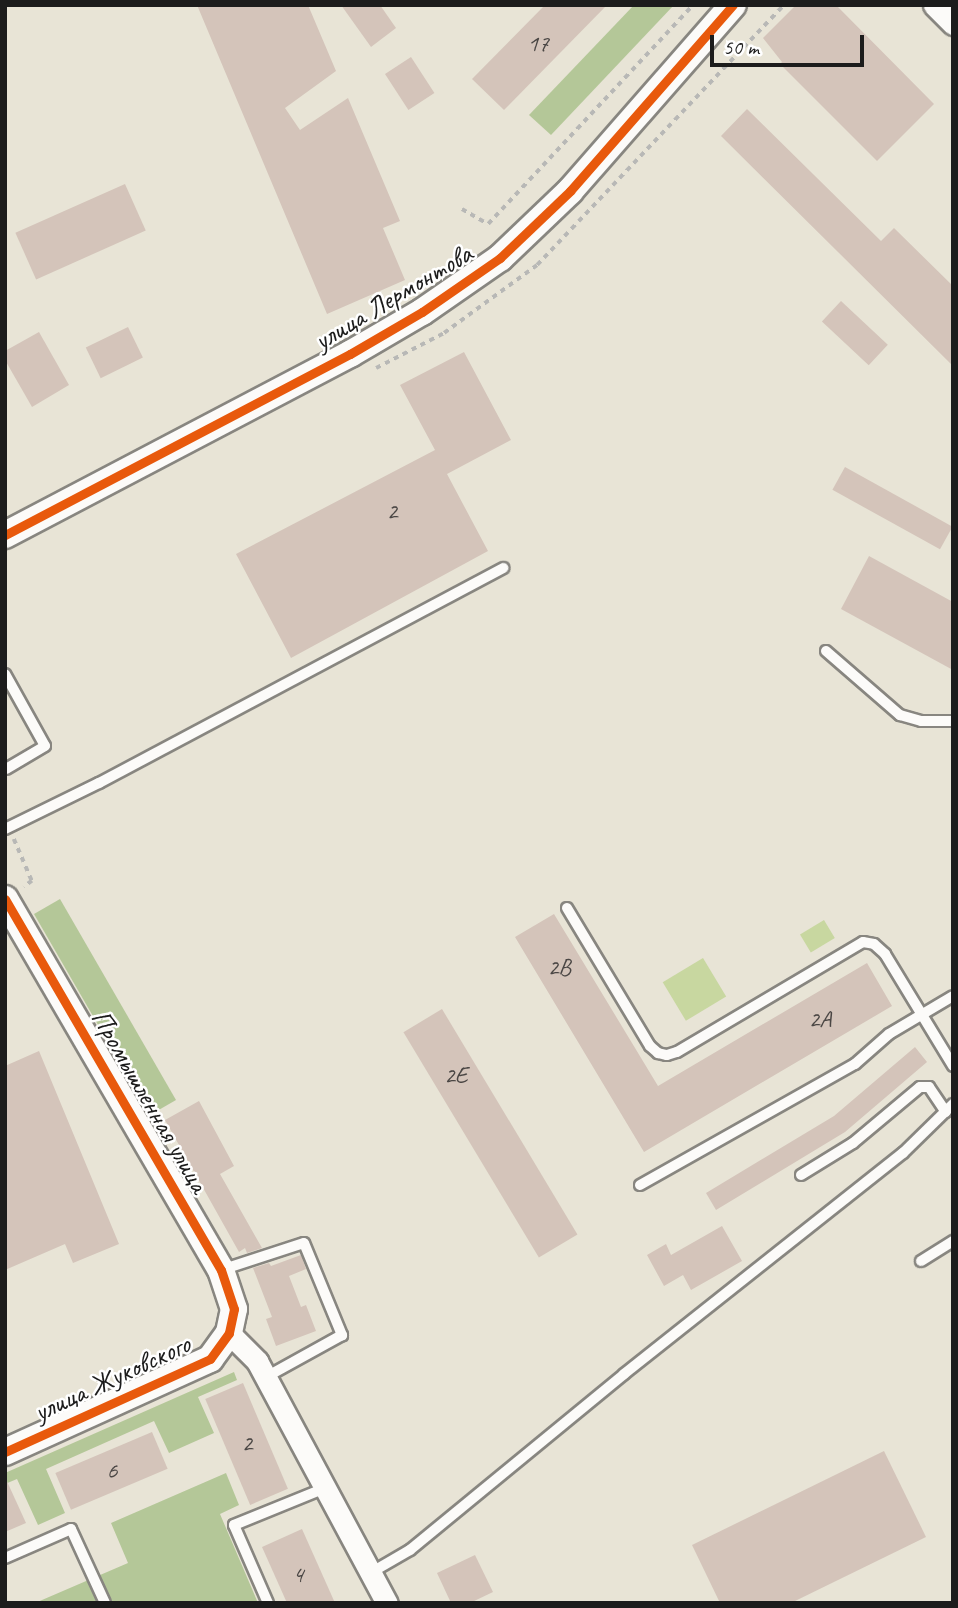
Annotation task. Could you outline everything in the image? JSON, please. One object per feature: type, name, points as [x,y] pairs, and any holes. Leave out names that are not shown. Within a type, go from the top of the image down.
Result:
[{"type":"street","name":"улица Лермонтова","points":[[5,535],[350,354],[422,312],[500,258],[570,191],[733,5]]},
{"type":"street","points":[[933,5],[953,24]]},
{"type":"street","name":"Промышленная улица","points":[[6,900],[221,1270],[233,1309],[229,1333]]},
{"type":"street","points":[[229,1333],[257,1361],[387,1603]]},
{"type":"street","name":"улица Жуковского","points":[[5,1452],[210,1359],[229,1333]]},
{"type":"lane","points":[[7,828],[99,783],[503,568]]},
{"type":"lane","points":[[826,651],[900,715],[921,721],[953,721]]},
{"type":"lane","points":[[5,674],[45,746],[6,770]]},
{"type":"lane","points":[[567,908],[650,1046],[659,1054],[677,1052],[863,942],[874,944],[885,954],[953,1066]]},
{"type":"lane","points":[[640,1185],[855,1064],[890,1034],[953,996]]},
{"type":"lane","points":[[372,1572],[410,1550],[624,1374],[903,1153],[949,1108],[929,1087],[920,1087],[853,1143],[801,1175]]},
{"type":"lane","points":[[921,1261],[953,1241]]},
{"type":"lane","points":[[221,1270],[304,1243],[342,1335],[265,1377]]},
{"type":"lane","points":[[268,1603],[234,1525],[325,1489]]},
{"type":"lane","points":[[5,1558],[71,1529],[105,1603]]},
{"type":"path","points":[[462,209],[488,224],[694,5]]},
{"type":"path","points":[[6,900],[32,881],[7,828]]},
{"type":"green space","points":[[634,5],[674,5],[551,135],[529,115]]},
{"type":"green space","points":[[60,899],[176,1100],[150,1115],[34,914]]},
{"type":"green space","points":[[824,920],[835,938],[811,952],[800,934]]},
{"type":"green space","points":[[703,958],[726,997],[686,1021],[663,982]]},
{"type":"green space","points":[[234,1372],[237,1380],[198,1397],[214,1433],[169,1453],[154,1421],[46,1469],[65,1513],[38,1525],[17,1479],[5,1484],[5,1473]]},
{"type":"green space","points":[[226,1473],[239,1505],[220,1514],[258,1603],[35,1603],[128,1563],[111,1523]]},
{"type":"building","points":[[197,5],[308,5],[336,71],[285,108],[300,130],[348,98],[400,221],[383,228],[405,280],[327,314]]},
{"type":"building","points":[[341,5],[380,5],[396,28],[371,47]]},
{"type":"building","points":[[545,5],[607,5],[504,110],[472,79]]},
{"type":"building","points":[[796,5],[836,5],[934,104],[877,161],[780,64],[782,62],[763,38]]},
{"type":"building","points":[[411,57],[434,93],[408,110],[385,74]]},
{"type":"building","points":[[747,109],[881,241],[894,228],[953,286],[953,366],[721,136]]},
{"type":"building","points":[[125,184],[146,231],[36,279],[15,233]]},
{"type":"building","points":[[841,301],[888,345],[869,365],[822,321]]},
{"type":"building","points":[[128,327],[143,358],[101,378],[86,348]]},
{"type":"building","points":[[39,332],[69,385],[32,407],[5,360],[5,351]]},
{"type":"building","points":[[464,352],[511,440],[447,474],[488,551],[291,658],[236,554],[435,450],[400,385]]},
{"type":"building","points":[[845,467],[953,527],[940,549],[832,490]]},
{"type":"building","points":[[869,556],[953,602],[953,670],[841,609]]},
{"type":"building","points":[[554,914],[658,1086],[867,963],[892,1006],[644,1152],[515,937]]},
{"type":"building","points":[[442,1009],[577,1234],[539,1258],[403,1032]]},
{"type":"building","points":[[915,1047],[927,1062],[845,1132],[716,1210],[706,1193],[834,1116]]},
{"type":"building","points":[[39,1051],[119,1244],[73,1263],[65,1244],[5,1270],[5,1066]]},
{"type":"building","points":[[199,1101],[234,1166],[220,1174],[262,1248],[247,1253],[245,1248],[239,1252],[165,1120]]},
{"type":"building","points":[[722,1226],[742,1261],[691,1290],[683,1275],[664,1286],[647,1255],[666,1244],[671,1255]]},
{"type":"building","points":[[301,1255],[306,1269],[289,1276],[301,1307],[306,1305],[316,1331],[276,1346],[266,1319],[272,1317],[253,1268],[269,1263],[271,1266]]},
{"type":"building","points":[[243,1383],[288,1489],[250,1505],[205,1399]]},
{"type":"building","points":[[152,1432],[168,1469],[71,1510],[55,1473]]},
{"type":"building","points":[[884,1451],[926,1537],[791,1603],[720,1603],[692,1545]]},
{"type":"building","points":[[5,1477],[26,1523],[5,1532]]},
{"type":"building","points":[[302,1529],[335,1603],[287,1603],[262,1547]]},
{"type":"building","points":[[475,1555],[493,1592],[470,1603],[451,1603],[437,1573]]},
{"type":"cycle path","points":[[5,535],[350,354],[422,312],[500,258],[570,191],[733,5]]},
{"type":"cycle path","points":[[5,899],[221,1270],[234,1309],[229,1333],[210,1359],[5,1452]]}]
